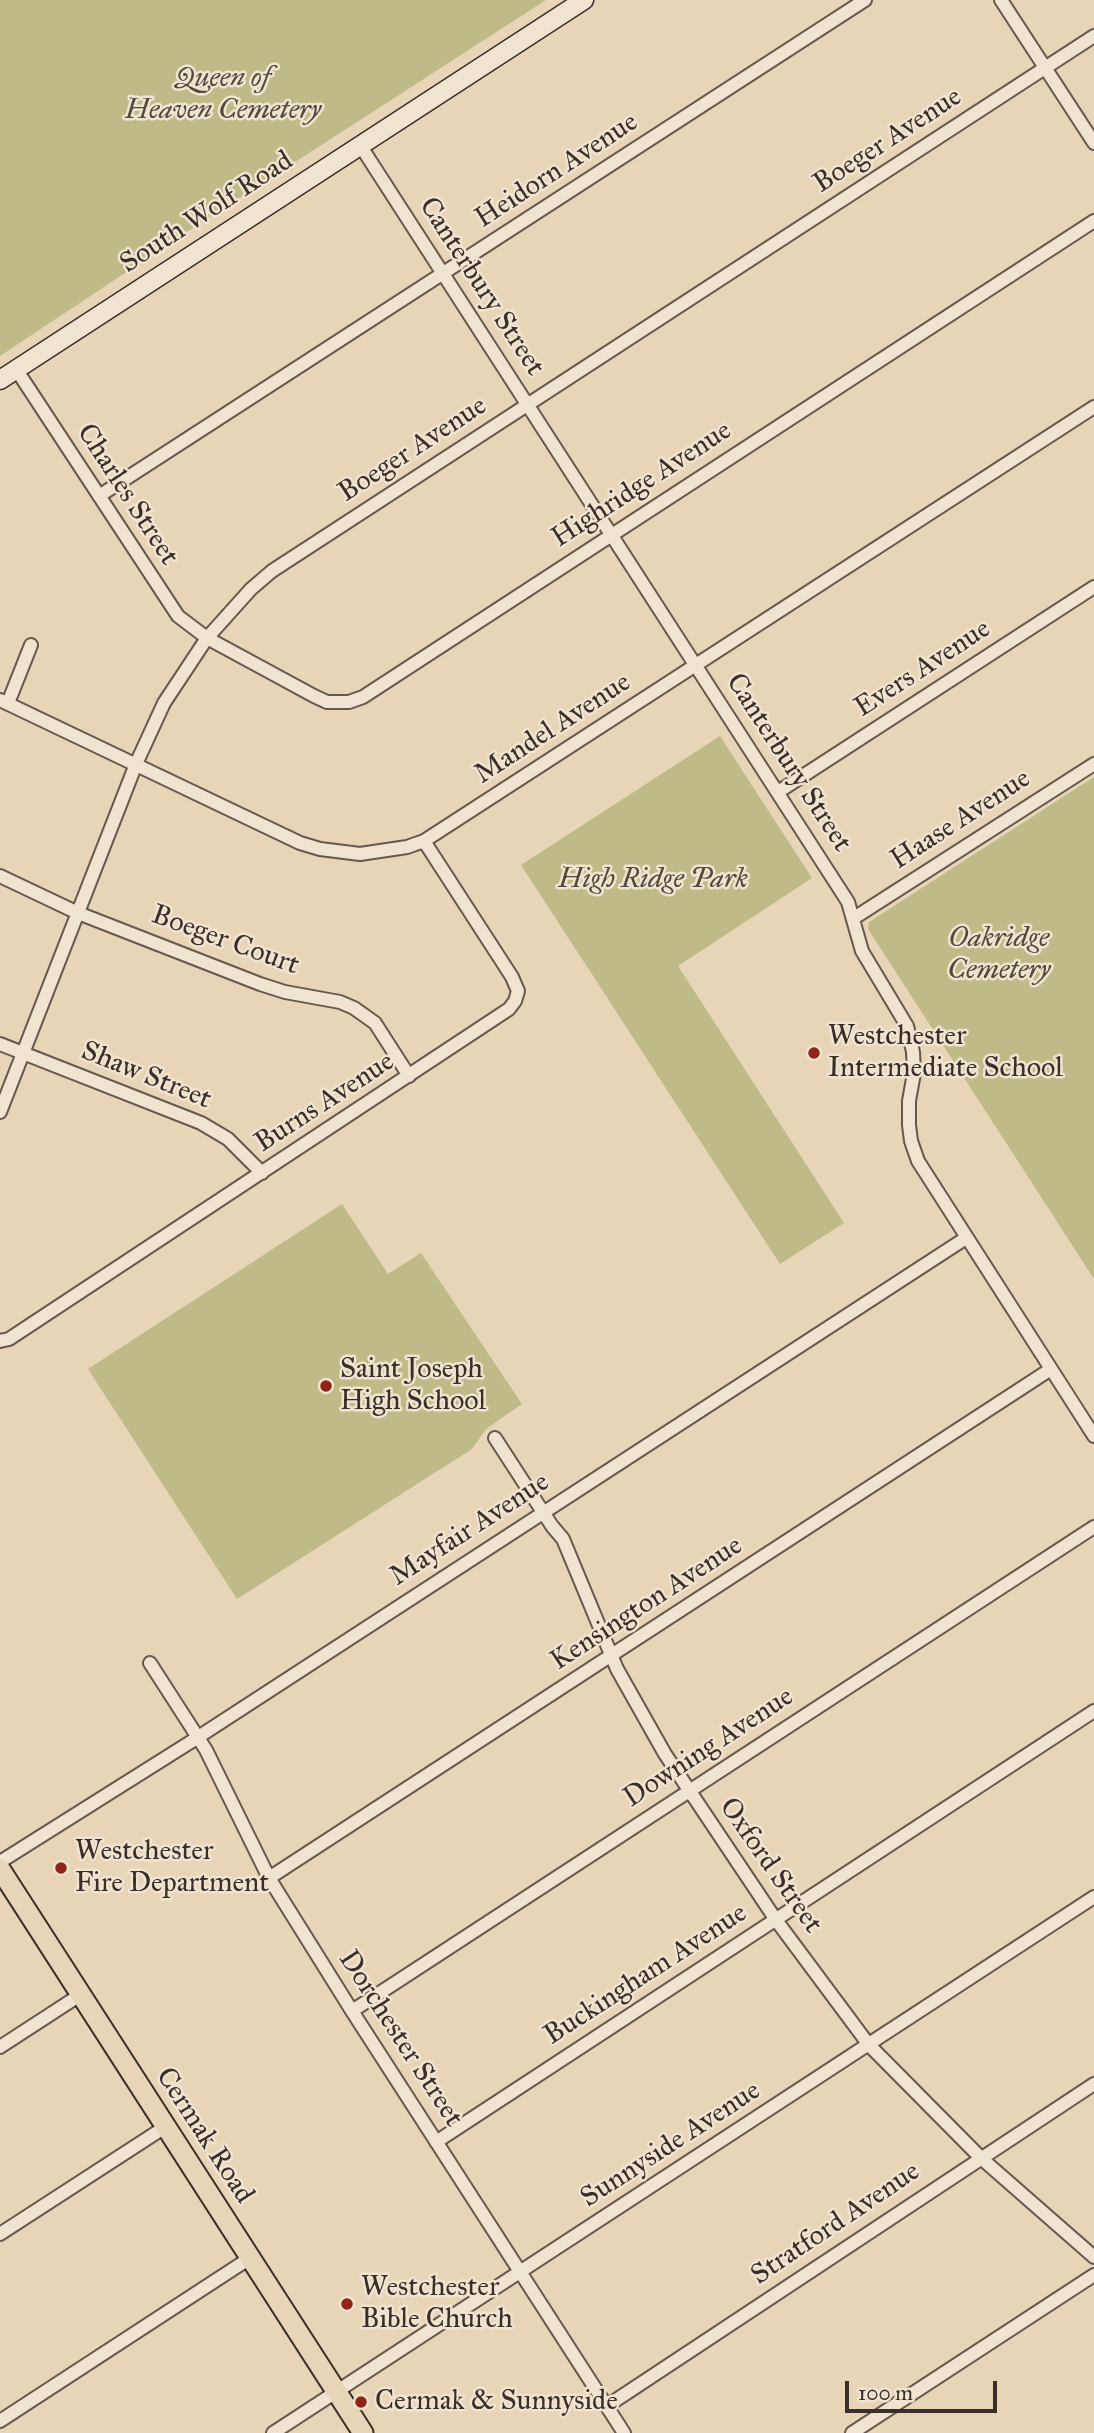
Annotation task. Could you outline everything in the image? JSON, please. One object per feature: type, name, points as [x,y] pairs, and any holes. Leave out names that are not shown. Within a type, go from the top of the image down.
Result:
[{"type":"main road","name":"South Wolf Road","points":[[0,380],[584,0]]},
{"type":"main road","name":"Cermak Road","points":[[0,1869],[363,2433]]},
{"type":"street","name":"Heidorn Avenue","points":[[99,496],[864,0]]},
{"type":"street","points":[[1001,0],[1094,143]]},
{"type":"street","name":"Boeger Avenue","points":[[0,1112],[136,764],[164,703],[207,638],[232,607],[272,571],[1094,36]]},
{"type":"street","name":"Canterbury Street","points":[[360,145],[848,902],[862,951],[902,1016],[912,1042],[914,1073],[908,1114],[915,1152],[926,1175],[1094,1436]]},
{"type":"street","name":"Highridge Avenue","points":[[207,638],[327,702],[349,702],[363,696],[1094,221]]},
{"type":"street","name":"Charles Street","points":[[16,369],[178,616],[207,638]]},
{"type":"street","name":"Mandel Avenue","points":[[4,701],[300,843],[342,853],[373,853],[424,841],[1094,407]]},
{"type":"street","name":"Evers Avenue","points":[[778,792],[1094,587]]},
{"type":"street","points":[[4,701],[31,645]]},
{"type":"street","name":"Haase Avenue","points":[[854,918],[1094,764]]},
{"type":"street","name":"Burns Avenue","points":[[0,1341],[9,1339],[409,1076],[509,1009],[516,1001],[518,991],[512,977],[424,841]]},
{"type":"street","name":"Boeger Court","points":[[0,876],[78,913],[261,984],[285,992],[340,1002],[354,1008],[375,1023],[409,1076]]},
{"type":"street","name":"Shaw Street","points":[[0,1044],[201,1123],[228,1139],[262,1172]]},
{"type":"street","name":"Mayfair Avenue","points":[[0,1862],[198,1737],[966,1238]]},
{"type":"street","name":"Kensington Avenue","points":[[269,1878],[1051,1369]]},
{"type":"street","name":"Oxford Street","points":[[495,1438],[563,1539],[612,1657],[638,1708],[688,1790],[776,1920],[869,2045],[981,2158],[1094,2257]]},
{"type":"street","name":"Downing Avenue","points":[[352,2011],[1094,1527]]},
{"type":"street","name":"Dorchester Street","points":[[150,1663],[198,1737],[269,1878],[624,2433]]},
{"type":"street","name":"Buckingham Avenue","points":[[436,2142],[1094,1711]]},
{"type":"street","name":"Sunnyside Avenue","points":[[273,2433],[1094,1897]]},
{"type":"street","points":[[0,2047],[80,1995]]},
{"type":"street","name":"Stratford Avenue","points":[[607,2406],[1094,2084]]},
{"type":"street","points":[[0,2234],[164,2127]]},
{"type":"street","points":[[0,2421],[250,2258]]},
{"type":"street","points":[[852,2433],[1094,2275]]},
{"type":"green space","name":"Queen of Heaven Cemetery","points":[[0,0],[546,0],[0,356]]},
{"type":"green space","name":"High Ridge Park","points":[[720,736],[812,878],[678,966],[844,1223],[780,1264],[521,865]]},
{"type":"green space","name":"Oakridge Cemetery","points":[[1094,777],[1094,1279],[868,929],[869,922]]},
{"type":"green space","points":[[342,1204],[388,1274],[421,1253],[522,1404],[486,1429],[472,1449],[237,1599],[88,1369]]},
{"type":"place","name":"Westchester Intermediate School","points":[[814,1053]]},
{"type":"place","name":"Saint Joseph High School","points":[[326,1386]]},
{"type":"place","name":"Westchester Fire Department","points":[[61,1868]]},
{"type":"place","name":"Westchester Bible Church","points":[[347,2304]]},
{"type":"place","name":"Cermak & Sunnyside","points":[[361,2402]]}]
